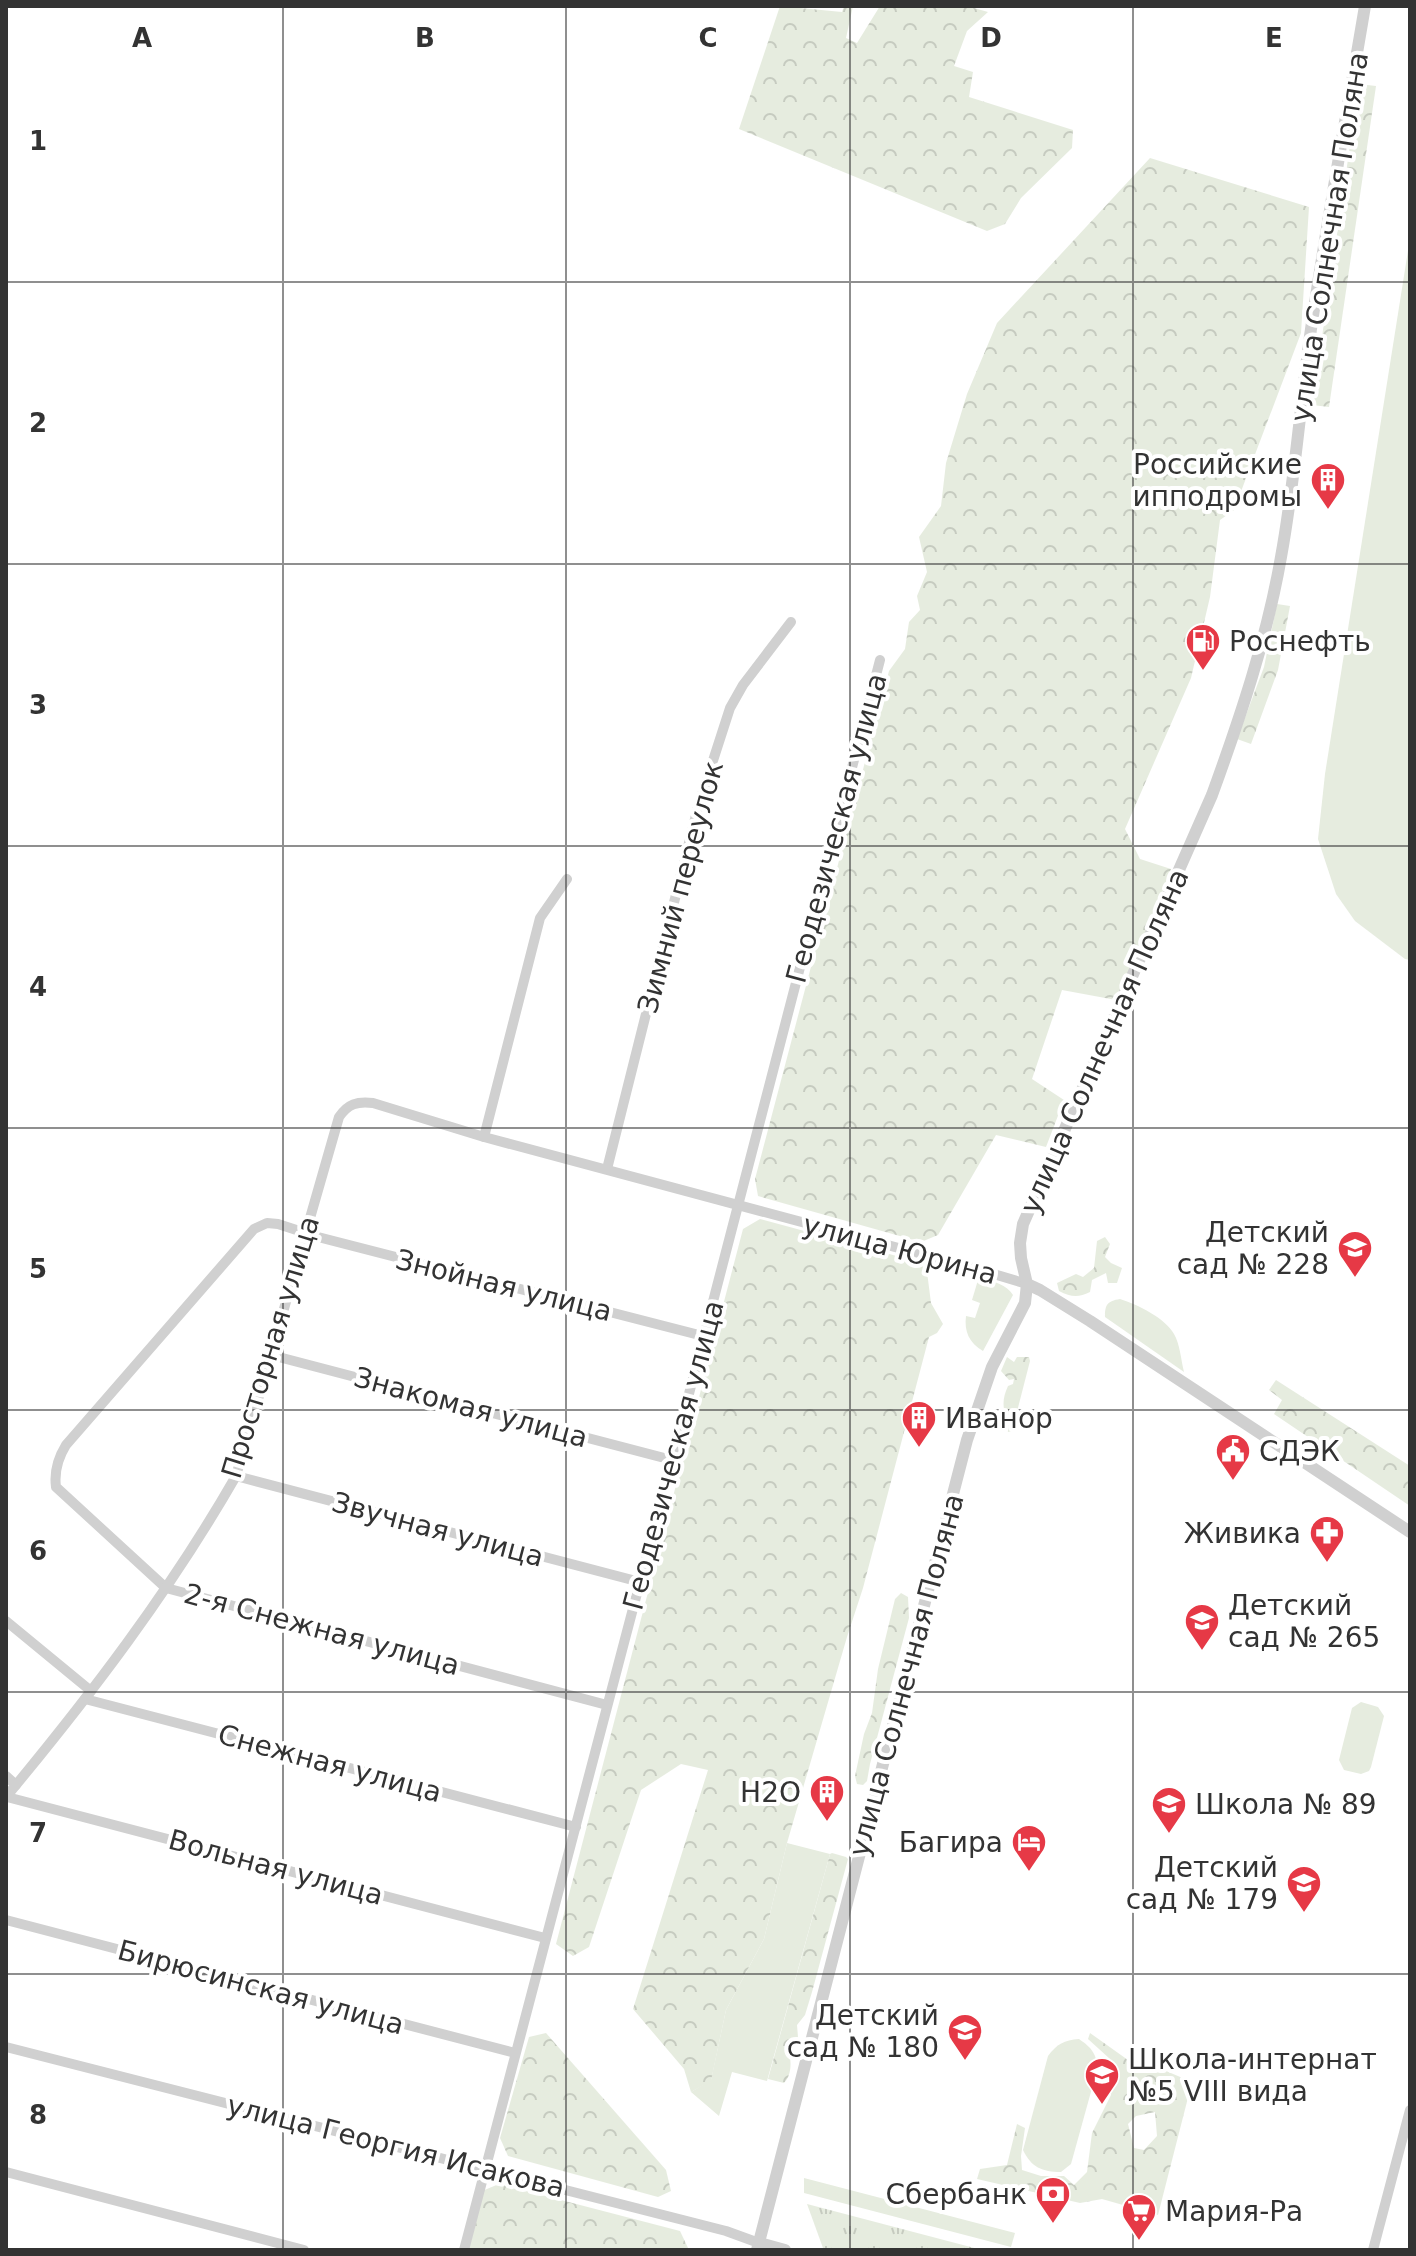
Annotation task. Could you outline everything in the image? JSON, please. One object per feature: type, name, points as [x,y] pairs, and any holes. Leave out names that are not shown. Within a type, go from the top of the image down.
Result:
[{"type":"street","name":"улица Солнечная Поляна","points":[[758,2246],[971,1424],[992,1367],[1025,1303],[1027,1284],[1020,1243],[1023,1224],[1212,795],[1259,650],[1281,559],[1311,330],[1365,6]]},
{"type":"street","name":"Зимний переулок","points":[[607,1169],[698,807],[730,708],[743,685],[791,622]]},
{"type":"street","name":"Геодезическая улица","points":[[464,2250],[880,660]]},
{"type":"street","points":[[484,1137],[540,918],[567,879]]},
{"type":"street","name":"улица Юрина","points":[[339,1117],[346,1106],[373,1103],[484,1137],[1027,1284],[1090,1321],[1410,1532]]},
{"type":"street","name":"Просторная улица","points":[[6,1797],[88,1695],[166,1588],[236,1476],[339,1117]]},
{"type":"street","name":"Знойная улица","points":[[60,1455],[254,1229],[267,1223],[703,1336]]},
{"type":"street","name":"Знакомая улица","points":[[271,1355],[672,1460]]},
{"type":"street","name":"2-я Снежная улица","points":[[60,1455],[56,1487],[166,1588],[607,1705]]},
{"type":"street","name":"Звучная улица","points":[[236,1476],[640,1582]]},
{"type":"street","name":"Снежная улица","points":[[6,1621],[88,1695],[576,1827]]},
{"type":"street","points":[[6,1776],[16,1785]]},
{"type":"street","name":"Вольная улица","points":[[6,1797],[545,1938]]},
{"type":"street","name":"Бирюсинская улица","points":[[6,1920],[515,2053]]},
{"type":"street","name":"улица Георгия Исакова","points":[[6,2047],[726,2231],[758,2246],[785,2250]]},
{"type":"street","points":[[1373,2250],[1410,2110]]},
{"type":"street","points":[[6,2172],[304,2250]]},
{"type":"green space","points":[[780,6],[842,12],[844,6],[853,6],[846,38],[857,43],[880,6],[967,6],[988,12],[967,31],[954,66],[973,72],[969,97],[1073,130],[1072,148],[1021,198],[1005,224],[987,231],[739,129]]},
{"type":"green space","points":[[1359,84],[1376,86],[1329,407],[1312,405]]},
{"type":"green space","points":[[1150,158],[1309,207],[1301,333],[1234,510],[1220,520],[1210,597],[1191,678],[1125,829],[1140,859],[1171,869],[1162,898],[1116,1000],[1062,990],[1032,1079],[1064,1100],[1046,1147],[996,1135],[938,1235],[921,1242],[758,1196],[755,1179],[889,671],[905,649],[909,622],[920,610],[917,596],[927,572],[919,537],[941,506],[946,463],[967,394],[997,323]]},
{"type":"green space","points":[[1410,238],[1410,960],[1355,921],[1336,894],[1318,839],[1325,774]]},
{"type":"green space","points":[[1277,604],[1290,606],[1278,670],[1251,744],[1237,739],[1264,667]]},
{"type":"green space","points":[[760,1219],[926,1264],[931,1303],[943,1324],[937,1333],[929,1337],[863,1588],[787,1843],[764,1939],[726,2010],[711,2081],[691,2092],[684,2069],[633,2009],[708,1770],[681,1764],[641,1790],[589,1947],[573,1956],[556,1944],[743,1229]]},
{"type":"green space","points":[[1105,1237],[1110,1244],[1105,1257],[1122,1268],[1117,1283],[1108,1283],[1106,1273],[1092,1280],[1090,1292],[1086,1294],[1074,1296],[1059,1291],[1057,1283],[1076,1274],[1083,1277],[1094,1268],[1097,1241]]},
{"type":"green space","points":[[978,1280],[1004,1286],[1013,1295],[983,1351],[967,1332],[966,1316],[975,1318],[980,1303],[972,1300]]},
{"type":"green space","points":[[1120,1299],[1150,1312],[1170,1328],[1178,1342],[1184,1372],[1105,1317],[1108,1304]]},
{"type":"green space","points":[[1007,1357],[1014,1362],[1017,1357],[1029,1357],[1030,1361],[1012,1431],[1008,1432],[1006,1422],[1014,1421],[1015,1416],[1006,1417],[1004,1409],[1005,1394],[1014,1379],[1009,1380],[1001,1371]]},
{"type":"green space","points":[[1276,1380],[1410,1466],[1410,1506],[1274,1414],[1282,1400],[1269,1390]]},
{"type":"green space","points":[[901,1593],[908,1597],[909,1618],[867,1781],[863,1785],[857,1784],[855,1776],[872,1713],[878,1669],[895,1599]]},
{"type":"green space","points":[[1361,1702],[1378,1707],[1384,1716],[1371,1767],[1361,1774],[1344,1770],[1339,1760],[1352,1708]]},
{"type":"green space","points":[[787,1843],[830,1854],[767,2081],[732,2072],[719,2116],[691,2092],[711,2080],[726,2010],[764,1939]]},
{"type":"green space","points":[[832,1853],[848,1859],[805,2015],[797,2025],[798,2037],[788,2047],[790,2071],[784,2083],[768,2079]]},
{"type":"green space","points":[[546,2033],[666,2170],[671,2191],[658,2197],[508,2156],[500,2138],[529,2037]]},
{"type":"green space","points":[[1090,2033],[1128,2060],[1145,2062],[1192,2082],[1158,2215],[1102,2199],[1080,2203],[977,2179],[980,2169],[1007,2165],[1017,2124],[1025,2128],[1022,2170],[1041,2176],[1064,2176],[1074,2185],[1087,2172],[1092,2133],[1111,2095],[1110,2059],[1088,2039]],"holes":[[[1155,2112],[1157,2136],[1144,2150],[1134,2148],[1128,2124],[1136,2116]]]},
{"type":"green space","points":[[1079,2039],[1093,2052],[1097,2070],[1071,2164],[1061,2172],[1048,2171],[1034,2164],[1023,2150],[1048,2056],[1061,2043]]},
{"type":"green space","points":[[804,2178],[1015,2233],[1011,2247],[804,2193]]},
{"type":"green space","points":[[499,2184],[680,2231],[689,2250],[467,2250],[482,2191]]},
{"type":"green space","points":[[807,2204],[982,2250],[826,2250]]},
{"type":"place","name":"Российские ипподромы","points":[[1328,511]]},
{"type":"place","name":"Роснефть","points":[[1203,672]]},
{"type":"place","name":"Детский сад № 228","points":[[1355,1279]]},
{"type":"place","name":"Иванор","points":[[919,1449]]},
{"type":"place","name":"СДЭК","points":[[1233,1482]]},
{"type":"place","name":"Живика","points":[[1327,1564]]},
{"type":"place","name":"Детский сад № 265","points":[[1202,1652]]},
{"type":"place","name":"H2O","points":[[827,1823]]},
{"type":"place","name":"Школа № 89","points":[[1169,1835]]},
{"type":"place","name":"Багира","points":[[1029,1873]]},
{"type":"place","name":"Детский сад № 179","points":[[1304,1914]]},
{"type":"place","name":"Детский сад № 180","points":[[965,2062]]},
{"type":"place","name":"Школа-интернат №5 VIII вида","points":[[1102,2106]]},
{"type":"place","name":"Сбербанк","points":[[1053,2225]]},
{"type":"place","name":"Мария-Ра","points":[[1139,2242]]}]
